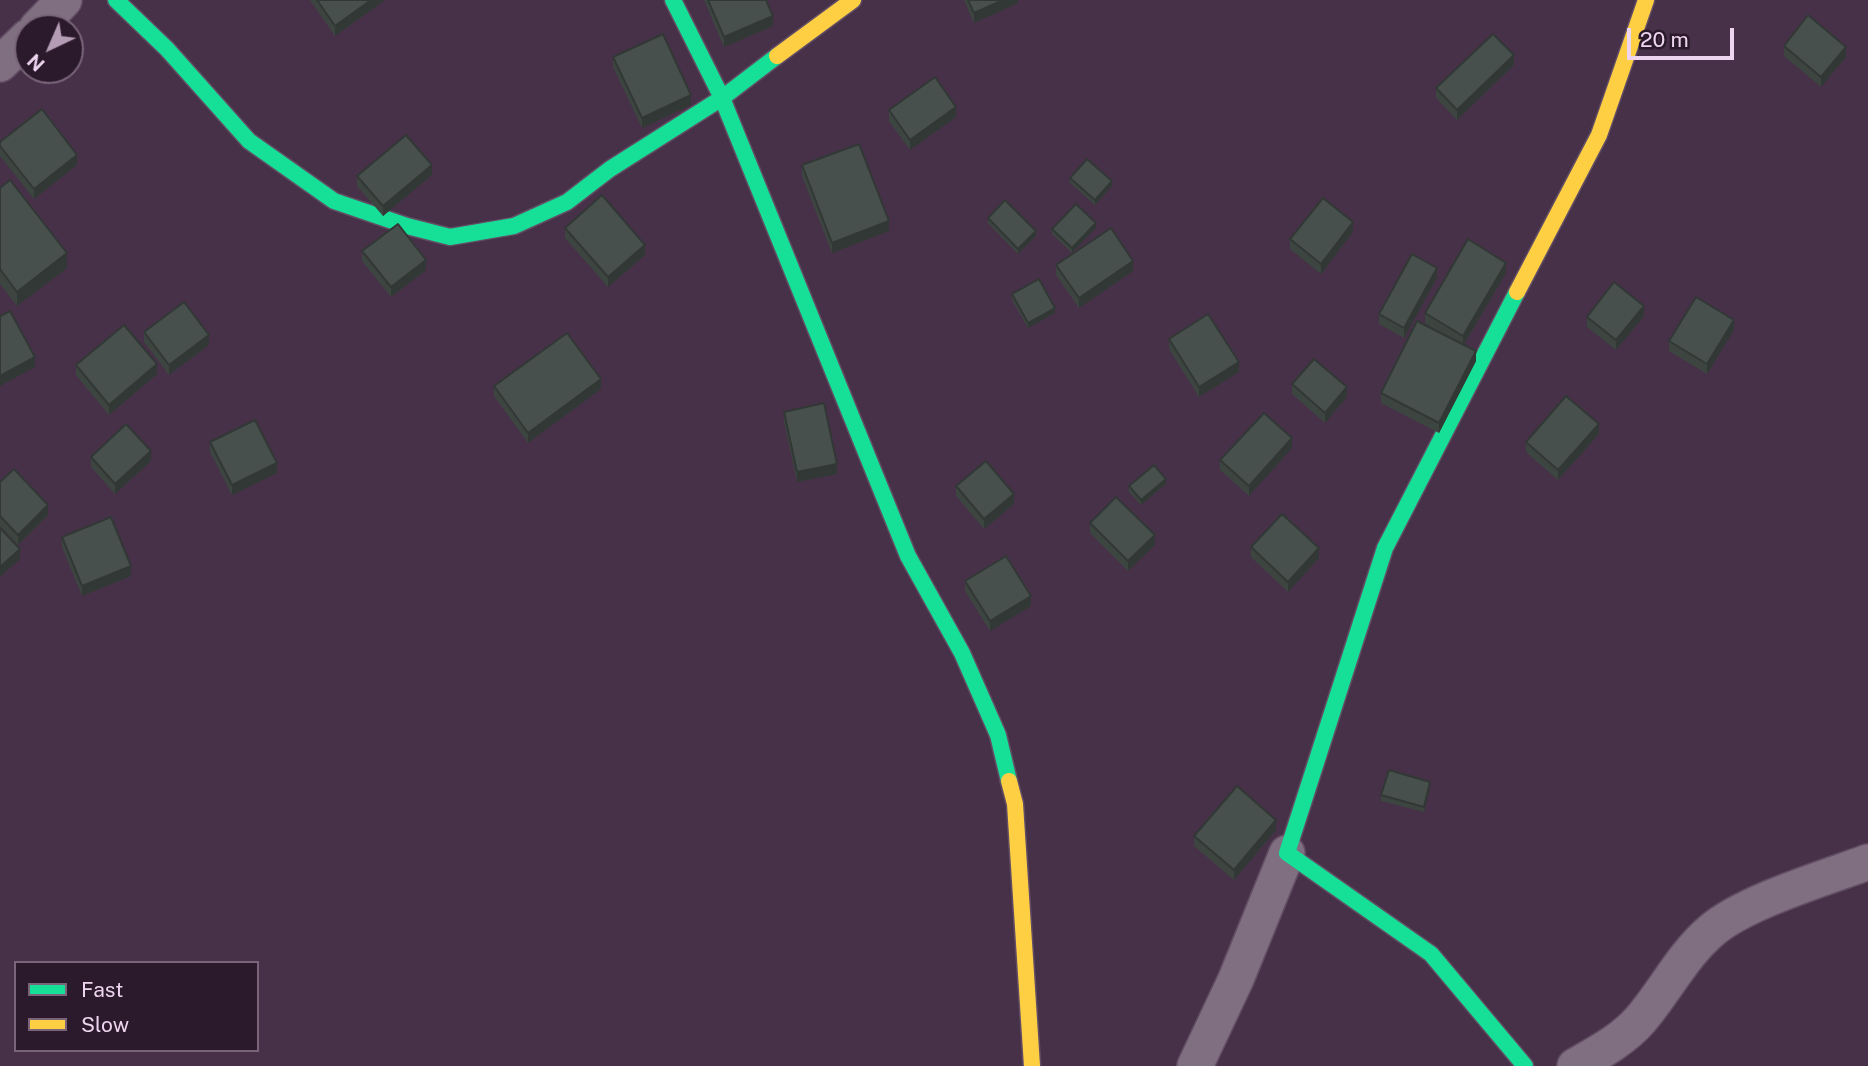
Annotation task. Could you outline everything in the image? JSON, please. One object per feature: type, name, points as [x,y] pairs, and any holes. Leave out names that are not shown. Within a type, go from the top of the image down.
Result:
[{"type":"street","points":[[50,14],[64,0]]},
{"type":"street","points":[[116,0],[167,50],[249,141],[334,201],[407,226],[450,237],[514,226],[567,202],[610,169],[722,98],[853,0]]},
{"type":"street","points":[[673,0],[722,98],[908,556],[962,653],[998,735],[1015,804],[1032,1066]]},
{"type":"street","points":[[1195,1066],[1236,979],[1287,853],[1385,548],[1599,135],[1646,0]]},
{"type":"street","points":[[0,64],[14,50]]},
{"type":"street","points":[[1287,853],[1431,954],[1525,1066]]},
{"type":"street","points":[[1575,1066],[1624,1035],[1640,1020],[1687,956],[1711,930],[1735,914],[1868,862]]},
{"type":"building","points":[[317,0],[371,0],[335,26]]},
{"type":"building","points":[[708,0],[766,0],[773,16],[724,37]]},
{"type":"building","points":[[968,0],[1003,0],[974,13]]},
{"type":"building","points":[[1808,15],[1846,47],[1821,77],[1784,46]]},
{"type":"building","points":[[663,34],[691,95],[642,118],[613,57]]},
{"type":"building","points":[[1493,34],[1514,55],[1457,110],[1436,88]]},
{"type":"building","points":[[935,77],[956,107],[910,140],[889,110]]},
{"type":"building","points":[[42,109],[77,155],[34,189],[0,146],[0,142]]},
{"type":"building","points":[[406,135],[432,165],[383,206],[357,176]]},
{"type":"building","points":[[859,144],[889,221],[832,243],[802,165]]},
{"type":"building","points":[[1087,159],[1112,181],[1095,200],[1070,178]]},
{"type":"building","points":[[10,180],[67,253],[17,292],[0,269],[0,188]]},
{"type":"building","points":[[602,195],[645,245],[608,277],[565,228]]},
{"type":"building","points":[[1323,198],[1353,222],[1321,264],[1290,239]]},
{"type":"building","points":[[1005,200],[1036,231],[1018,249],[988,218]]},
{"type":"building","points":[[1076,204],[1096,223],[1072,248],[1052,229]]},
{"type":"building","points":[[398,224],[426,260],[391,287],[362,251]]},
{"type":"building","points":[[1111,228],[1133,261],[1079,298],[1056,265]]},
{"type":"building","points":[[1468,239],[1506,263],[1463,336],[1425,313]]},
{"type":"building","points":[[1412,254],[1437,268],[1404,328],[1379,314]]},
{"type":"building","points":[[1039,279],[1055,308],[1028,323],[1012,294]]},
{"type":"building","points":[[1614,282],[1644,306],[1616,340],[1587,317]]},
{"type":"building","points":[[1696,297],[1734,320],[1707,364],[1669,341]]},
{"type":"building","points":[[184,302],[209,335],[169,365],[144,332]]},
{"type":"building","points":[[10,311],[35,357],[0,376],[0,316]]},
{"type":"building","points":[[1208,314],[1239,362],[1199,387],[1169,339]]},
{"type":"building","points":[[1417,321],[1476,351],[1439,423],[1381,393]]},
{"type":"building","points":[[124,325],[157,364],[109,405],[76,365]]},
{"type":"building","points":[[567,333],[601,379],[528,433],[494,386]]},
{"type":"building","points":[[1314,359],[1347,387],[1325,413],[1292,384]]},
{"type":"building","points":[[1566,396],[1599,424],[1558,470],[1526,442]]},
{"type":"building","points":[[824,403],[837,464],[797,472],[784,412]]},
{"type":"building","points":[[1264,413],[1292,438],[1249,486],[1220,460]]},
{"type":"building","points":[[255,420],[277,463],[232,485],[210,442]]},
{"type":"building","points":[[126,424],[151,451],[115,484],[91,457]]},
{"type":"building","points":[[986,461],[1014,494],[984,519],[956,486]]},
{"type":"building","points":[[1154,465],[1166,479],[1141,500],[1129,486]]},
{"type":"building","points":[[14,469],[48,505],[18,535],[0,516],[0,482]]},
{"type":"building","points":[[1116,497],[1155,535],[1128,561],[1090,523]]},
{"type":"building","points":[[1282,514],[1319,548],[1288,582],[1251,547]]},
{"type":"building","points":[[111,517],[131,566],[82,586],[62,537]]},
{"type":"building","points":[[0,528],[20,549],[0,567]]},
{"type":"building","points":[[1006,556],[1031,596],[990,621],[965,581]]},
{"type":"building","points":[[1389,770],[1430,782],[1424,807],[1381,795]]},
{"type":"building","points":[[1237,786],[1276,820],[1234,870],[1194,836]]},
{"type":"traffic: fast","points":[[116,0],[167,49],[249,141],[334,201],[407,226],[450,237],[514,226],[567,202],[610,169],[722,98],[777,56]]},
{"type":"traffic: fast","points":[[673,0],[722,98],[908,556],[962,653],[998,735],[1009,781]]},
{"type":"traffic: fast","points":[[1517,292],[1385,548],[1287,853],[1431,954],[1525,1066]]},
{"type":"traffic: slow","points":[[777,56],[853,0]]},
{"type":"traffic: slow","points":[[1517,292],[1599,135],[1646,0]]},
{"type":"traffic: slow","points":[[1009,781],[1015,804],[1032,1066]]}]
